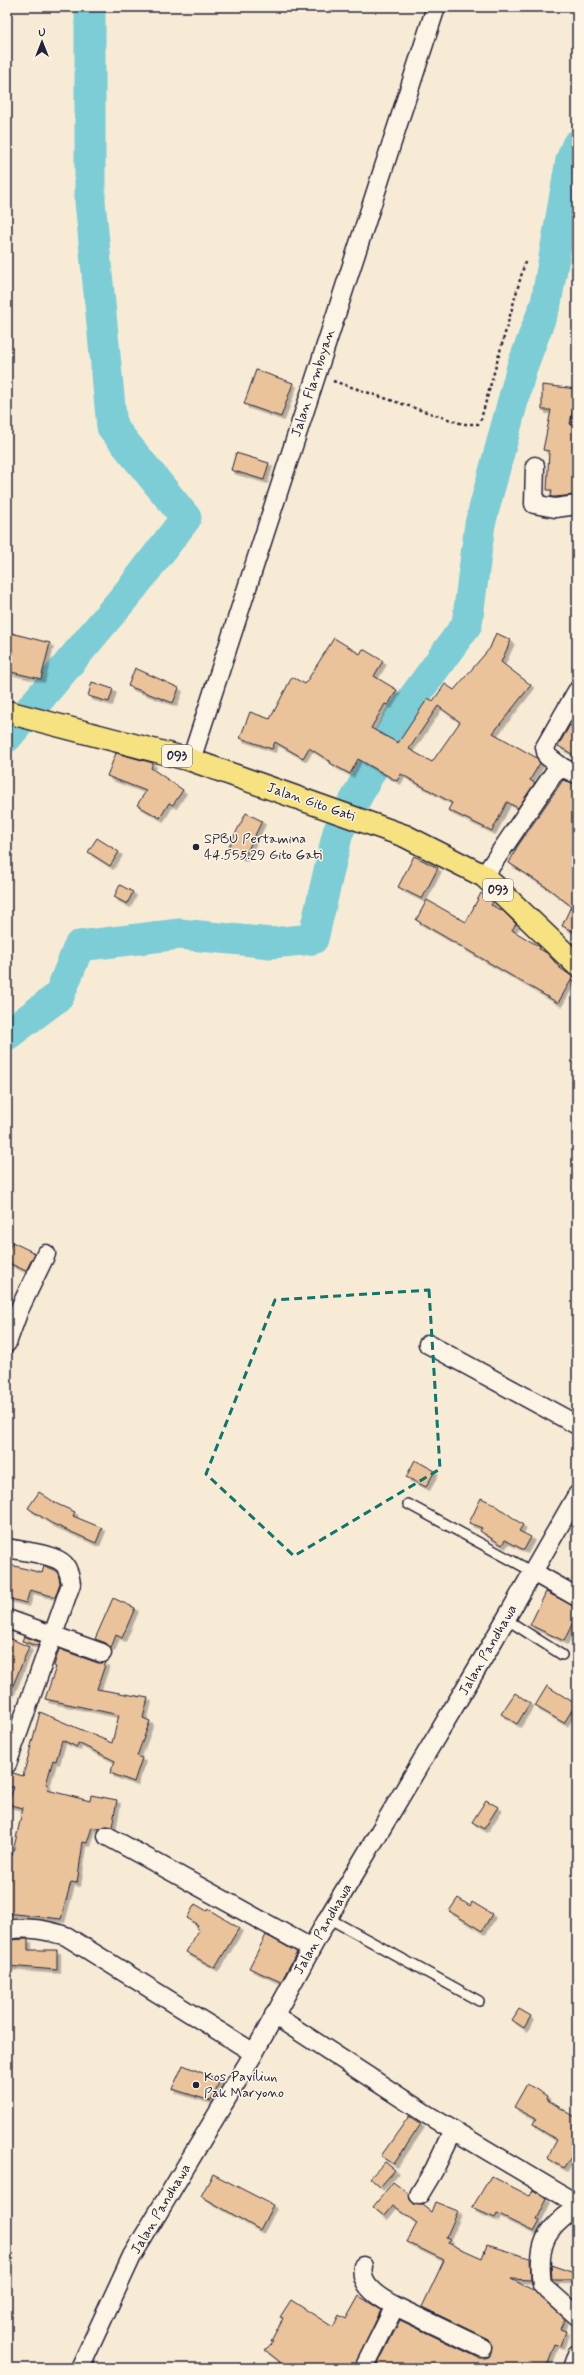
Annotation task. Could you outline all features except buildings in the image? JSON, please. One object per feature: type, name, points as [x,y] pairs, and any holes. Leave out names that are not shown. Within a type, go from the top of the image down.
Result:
[{"type":"main road","name":"Jalan Gito Gati","points":[[7,712],[63,728],[191,760],[405,836],[484,876],[577,965]]},
{"type":"street","name":"Jalan Flamboyan","points":[[191,760],[315,375],[436,7]]},
{"type":"street","points":[[535,466],[534,504],[555,508],[577,505]]},
{"type":"street","points":[[570,771],[547,756],[545,748],[577,691]]},
{"type":"street","points":[[484,876],[554,773],[570,771]]},
{"type":"street","points":[[7,1343],[20,1310],[46,1254]]},
{"type":"street","points":[[428,1344],[577,1425]]},
{"type":"street","name":"Jalan Pandhawa","points":[[80,2368],[132,2256],[254,2053],[328,1918],[506,1619],[577,1495]]},
{"type":"street","points":[[7,1548],[55,1558],[63,1563],[69,1572],[71,1584],[7,1764]]},
{"type":"street","points":[[533,1572],[577,1597]]},
{"type":"street","points":[[7,1619],[102,1654]]},
{"type":"street","points":[[107,1836],[311,1948]]},
{"type":"street","points":[[7,1930],[21,1928],[39,1929],[66,1936],[254,2053]]},
{"type":"street","points":[[274,2016],[453,2130],[577,2204]]},
{"type":"street","points":[[419,2195],[434,2170],[453,2130]]},
{"type":"street","points":[[577,2208],[558,2220],[545,2237],[539,2265],[542,2285],[559,2302],[577,2316]]},
{"type":"street","points":[[363,2266],[361,2273],[369,2288],[395,2306],[483,2348]]},
{"type":"street","points":[[364,2368],[395,2306]]},
{"type":"street","points":[[572,2368],[577,2354]]},
{"type":"lane","points":[[408,1504],[533,1572]]},
{"type":"lane","points":[[506,1619],[562,1656]]},
{"type":"lane","points":[[328,1918],[478,2001]]},
{"type":"path","points":[[315,375],[463,424],[478,424],[481,419],[525,262]]},
{"type":"highlighted area","points":[[429,1290],[440,1469],[294,1556],[206,1474],[275,1300]]},
{"type":"waterway","points":[[7,737],[133,587],[186,518],[112,427],[90,201],[90,7]]},
{"type":"waterway","points":[[7,1035],[59,996],[79,946],[180,934],[271,943],[313,939],[338,832],[400,716],[467,624],[480,524],[522,367],[546,303],[571,160],[577,145]]},
{"type":"place","name":"SPBU Pertamina 44.555.29 Gito Gati","points":[[196,847]]},
{"type":"place","name":"Kos Paviliun Pak Maryono","points":[[196,2085]]}]
